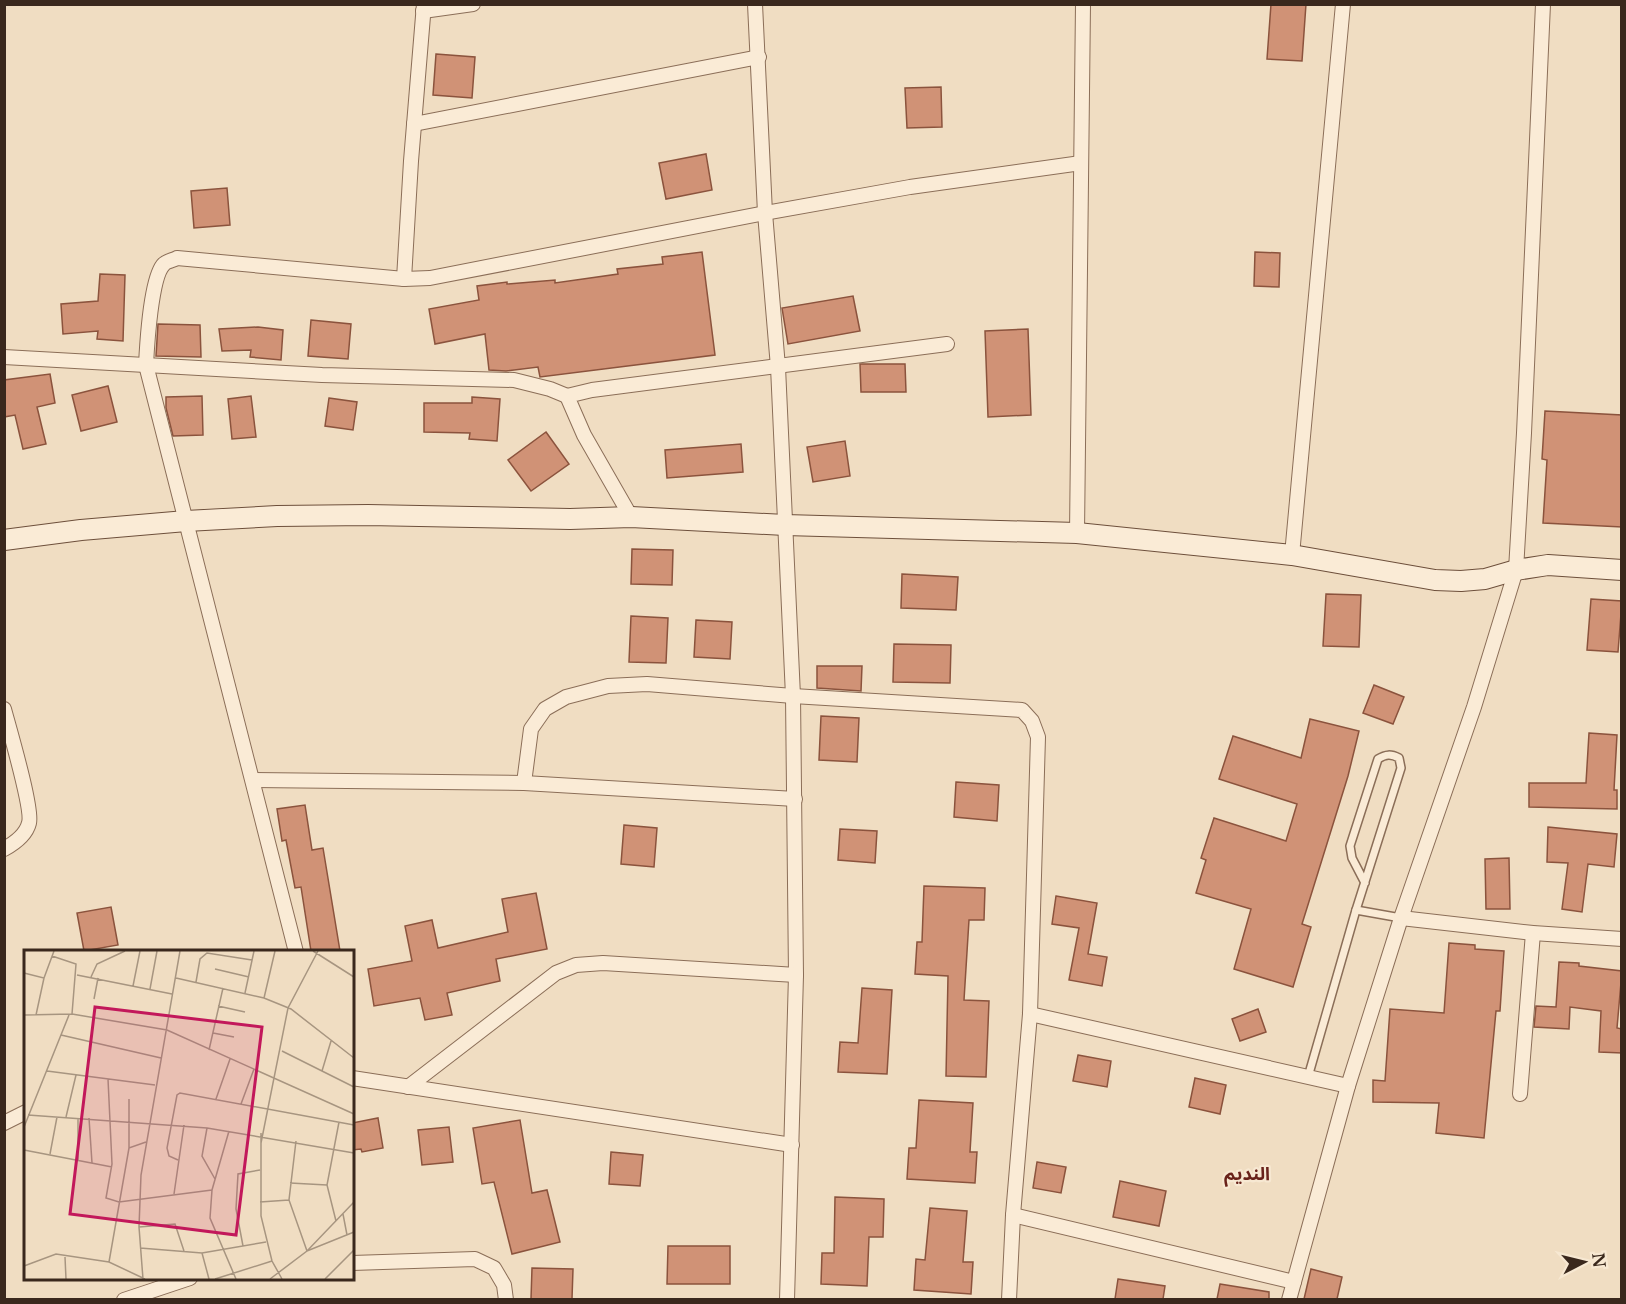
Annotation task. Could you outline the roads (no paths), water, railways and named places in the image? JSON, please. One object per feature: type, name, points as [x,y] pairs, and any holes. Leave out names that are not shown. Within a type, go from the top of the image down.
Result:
[{"type":"main road","points":[[4,540],[81,530],[277,516],[368,515],[570,519],[631,517],[785,525],[1077,533],[1292,555],[1434,580],[1485,579],[1516,570],[1548,565],[1622,570]]},
{"type":"street","points":[[404,279],[423,8],[473,4]]},
{"type":"street","points":[[755,4],[765,213],[778,367],[793,696],[796,975],[786,1299]]},
{"type":"street","points":[[1077,533],[1083,4]]},
{"type":"street","points":[[1292,555],[1342,4]]},
{"type":"street","points":[[1289,1299],[1348,1086],[1401,918],[1474,707],[1516,570],[1543,4]]},
{"type":"street","points":[[414,123],[759,57]]},
{"type":"street","points":[[296,950],[146,365],[148,331],[157,275],[165,264],[177,258],[404,279],[430,278],[910,187],[1081,163]]},
{"type":"street","points":[[4,357],[322,375],[514,380],[567,396],[592,390],[947,344]]},
{"type":"street","points":[[567,396],[584,435],[631,517]]},
{"type":"street","points":[[524,783],[531,729],[546,709],[566,698],[608,686],[647,684],[793,696],[1022,710],[1032,721],[1038,736],[1030,1014],[1013,1215],[1009,1299]]},
{"type":"street","points":[[4,709],[27,801],[29,822],[19,840],[4,849]]},
{"type":"street","points":[[253,780],[524,783],[795,799]]},
{"type":"street","points":[[1401,918],[1533,933],[1622,939]]},
{"type":"street","points":[[1520,1094],[1533,933]]},
{"type":"street","points":[[408,1087],[556,973],[576,965],[603,963],[796,975]]},
{"type":"street","points":[[1030,1014],[1348,1086]]},
{"type":"street","points":[[354,1078],[792,1145]]},
{"type":"street","points":[[4,1123],[24,1113]]},
{"type":"street","points":[[1013,1215],[1294,1282]]},
{"type":"street","points":[[354,1263],[475,1259],[494,1268],[504,1285],[506,1299]]},
{"type":"street","points":[[124,1299],[184,1280]]},
{"type":"lane","points":[[1308,1077],[1356,910],[1365,883],[1401,768],[1399,758],[1392,755],[1384,755],[1378,759],[1351,838],[1352,858],[1365,883]]},
{"type":"lane","points":[[1356,910],[1401,918]]},
{"type":"district","name":"النديم","points":[[1247,1174]]}]
